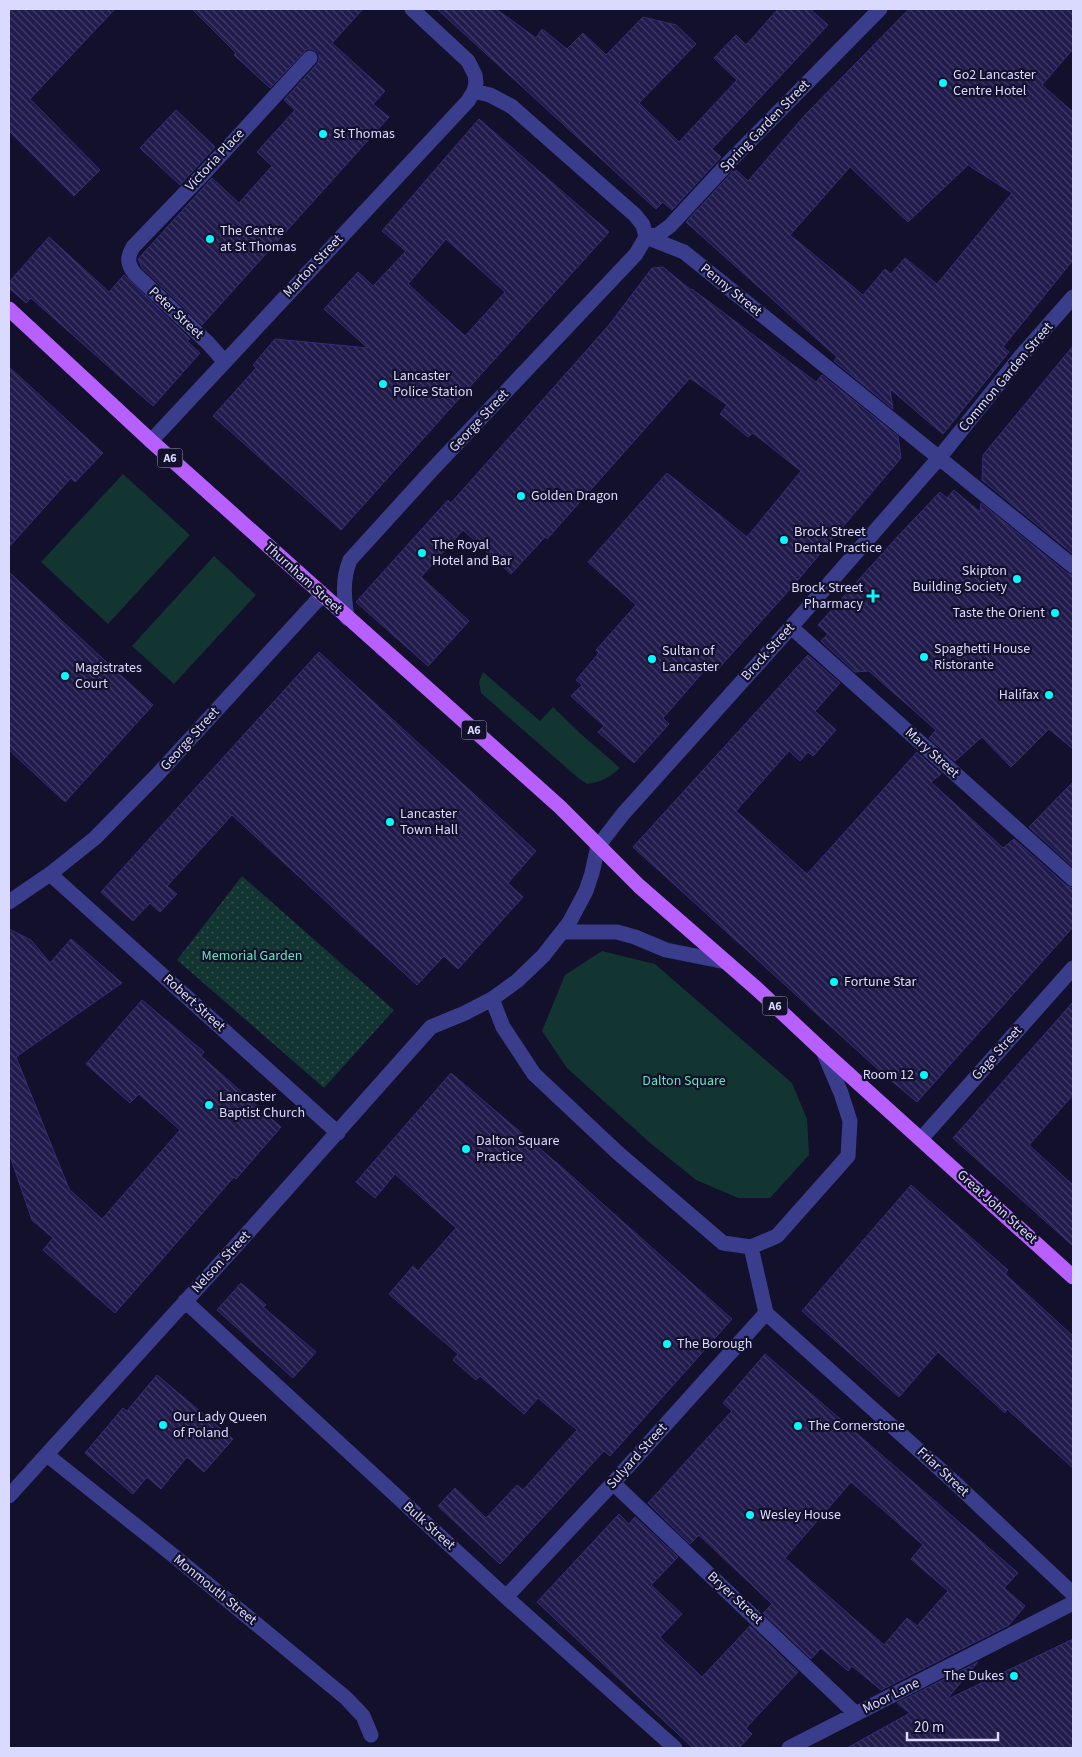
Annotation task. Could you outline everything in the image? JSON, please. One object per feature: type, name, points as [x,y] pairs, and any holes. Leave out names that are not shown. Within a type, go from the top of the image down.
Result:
[{"type":"main road","name":"Thurnham Street","points":[[9,309],[151,441],[560,807],[598,846]]},
{"type":"main road","name":"A6","points":[[598,846],[639,886],[757,989],[921,1139]]},
{"type":"main road","name":"Great John Street","points":[[921,1139],[1073,1276]]},
{"type":"street","points":[[412,9],[468,61],[475,75],[474,91],[490,95],[511,106],[635,215],[643,225],[646,237]]},
{"type":"street","name":"Spring Garden Street","points":[[646,237],[659,234],[670,226],[739,152],[880,9]]},
{"type":"street","name":"Victoria Place","points":[[129,265],[128,255],[133,247],[208,170],[310,58]]},
{"type":"street","name":"Marton Street","points":[[151,441],[468,101],[474,91]]},
{"type":"street","name":"Penny Street","points":[[646,237],[684,252],[1073,566]]},
{"type":"street","name":"George Street","points":[[348,618],[344,592],[345,572],[350,560],[430,472],[636,254],[646,237]]},
{"type":"street","name":"Peter Street","points":[[129,265],[134,274],[208,343],[224,361]]},
{"type":"street","name":"Common Garden Street","points":[[939,458],[1021,356],[1073,297]]},
{"type":"street","name":"Brock Street","points":[[598,846],[631,804],[791,627],[939,458]]},
{"type":"street","name":"George Street","points":[[10,899],[50,874],[95,838],[157,775],[322,595]]},
{"type":"street","name":"Mary Street","points":[[791,627],[1073,878]]},
{"type":"street","points":[[598,846],[586,891],[581,903],[563,932],[543,956],[517,981],[492,999],[503,1027],[534,1074],[618,1153],[723,1243],[751,1247],[777,1236],[848,1156],[850,1121],[841,1093],[823,1051]]},
{"type":"street","name":"Robert Street","points":[[50,874],[338,1133]]},
{"type":"street","points":[[563,932],[617,932],[635,937],[666,950],[726,962]]},
{"type":"street","name":"Gage Street","points":[[921,1139],[1073,968]]},
{"type":"street","name":"Nelson Street","points":[[9,1496],[338,1133],[431,1027],[466,1013],[492,999]]},
{"type":"street","points":[[751,1247],[766,1313]]},
{"type":"street","name":"Bulk Street","points":[[185,1302],[506,1597],[675,1748]]},
{"type":"street","name":"Sulyard Street","points":[[506,1597],[613,1483],[766,1313]]},
{"type":"street","name":"Friar Street","points":[[766,1313],[899,1432],[1073,1594]]},
{"type":"street","name":"Monmouth Street","points":[[47,1455],[174,1556],[346,1698],[363,1716],[371,1735]]},
{"type":"street","name":"Bryer Street","points":[[613,1483],[856,1714]]},
{"type":"street","name":"Moor Lane","points":[[798,1746],[856,1714],[1073,1603]]},
{"type":"green space","points":[[123,474],[190,535],[108,624],[41,562]]},
{"type":"green space","points":[[214,556],[256,595],[174,684],[132,646]]},
{"type":"green space","points":[[483,672],[540,721],[553,707],[620,768],[605,779],[597,782],[587,784],[577,777],[481,693],[479,682]]},
{"type":"green space","name":"Memorial Garden","points":[[242,876],[394,1010],[324,1088],[177,960]]},
{"type":"green space","name":"Dalton Square","points":[[602,951],[655,964],[792,1083],[807,1119],[809,1155],[770,1198],[738,1198],[696,1180],[649,1142],[567,1068],[542,1031],[565,975]]},
{"type":"building","points":[[9,9],[115,9],[30,99],[100,170],[74,196],[9,131]]},
{"type":"building","points":[[192,9],[363,9],[332,43],[385,91],[373,104],[389,117],[202,325],[142,268],[138,259],[212,178],[239,203],[272,166],[257,152],[295,110],[284,100],[317,64],[319,55],[312,49],[307,49],[270,88],[234,55],[236,53]]},
{"type":"building","points":[[437,9],[496,9],[536,38],[542,29],[567,49],[583,33],[606,55],[643,17],[676,25],[696,44],[639,103],[679,142],[737,80],[714,58],[736,35],[746,45],[778,9],[810,9],[828,25],[712,149],[721,157],[672,210],[663,202],[656,209]]},
{"type":"building","points":[[909,9],[1073,9],[1073,49],[1042,85],[1073,112],[1073,260],[1003,347],[1009,352],[943,434],[890,389],[893,409],[834,361],[837,357],[686,222],[735,169],[748,181],[805,115]],"holes":[[[968,165],[1012,193],[937,284],[905,258],[891,274],[885,269],[863,295],[790,235],[850,167],[908,222]]]},
{"type":"building","points":[[176,110],[215,147],[180,185],[140,148]]},
{"type":"building","name":"Lancaster Police Station","points":[[479,119],[609,232],[341,530],[213,416],[256,368],[253,365],[275,339],[368,348],[324,309],[358,272],[373,286],[406,251],[382,231]],"holes":[[[446,239],[505,292],[465,336],[408,284]]]},
{"type":"building","points":[[49,237],[109,292],[124,275],[190,339],[187,341],[200,353],[153,406],[31,298],[26,303],[9,288],[9,282]]},
{"type":"building","points":[[663,267],[691,290],[816,382],[822,375],[898,436],[901,458],[792,587],[718,669],[711,663],[663,718],[669,724],[634,763],[598,732],[604,726],[571,696],[582,685],[576,680],[599,653],[596,650],[636,605],[588,562],[667,473],[747,537],[801,471],[753,433],[748,437],[720,414],[727,405],[690,378],[547,539],[545,537],[511,574],[463,530],[421,577],[469,621],[428,666],[356,602],[448,500],[451,503],[609,325],[652,268]]},
{"type":"building","points":[[1073,346],[1073,554],[982,480],[983,455]]},
{"type":"building","points":[[9,367],[103,453],[75,482],[71,478],[9,547]]},
{"type":"building","points":[[954,490],[980,512],[981,503],[1067,573],[1073,575],[1073,749],[1049,729],[1011,767],[982,737],[955,761],[929,738],[936,730],[869,671],[855,672],[821,641],[828,634],[818,625],[940,492],[947,498]]},
{"type":"building","name":"Magistrates Court","points":[[9,572],[153,705],[65,802],[9,750]]},
{"type":"building","name":"Lancaster Town Hall","points":[[319,652],[536,851],[508,883],[523,897],[458,969],[444,956],[417,985],[232,815],[167,886],[177,894],[160,912],[150,903],[133,921],[101,892]]},
{"type":"building","points":[[808,655],[840,683],[815,711],[836,730],[813,756],[808,752],[800,761],[789,751],[736,811],[807,874],[917,752],[941,774],[931,782],[1003,848],[1014,839],[1067,886],[1073,888],[1073,927],[917,1102],[881,1072],[633,847]]},
{"type":"building","points":[[1073,782],[1073,867],[1029,827]]},
{"type":"building","points":[[9,929],[31,940],[50,963],[71,939],[122,983],[16,1057],[69,1189],[102,1219],[180,1130],[139,1094],[130,1103],[86,1064],[142,1000],[204,1052],[201,1056],[281,1127],[236,1179],[234,1177],[115,1313],[43,1250],[53,1238],[32,1220],[9,1153]]},
{"type":"building","points":[[1073,1002],[1073,1095],[1029,1145],[1073,1185],[1073,1246],[953,1138]]},
{"type":"building","points":[[451,1073],[558,1164],[732,1319],[610,1456],[604,1451],[500,1564],[438,1506],[455,1488],[486,1518],[517,1485],[523,1490],[577,1430],[538,1398],[524,1414],[480,1376],[476,1380],[453,1360],[458,1354],[389,1294],[413,1266],[418,1271],[456,1228],[395,1174],[375,1198],[356,1182]]},
{"type":"building","points":[[911,1185],[1008,1270],[1005,1274],[1073,1336],[1073,1468],[1007,1409],[1005,1413],[938,1352],[899,1397],[802,1311]]},
{"type":"building","points":[[241,1283],[266,1305],[263,1307],[316,1352],[293,1378],[217,1310]]},
{"type":"building","points":[[765,1354],[1018,1573],[1004,1588],[1025,1606],[1009,1625],[881,1690],[852,1666],[848,1671],[821,1648],[811,1659],[763,1613],[772,1604],[699,1535],[690,1544],[648,1503],[732,1411],[723,1403]],"holes":[[[851,1482],[923,1545],[911,1559],[948,1591],[917,1626],[907,1618],[884,1645],[785,1558]]]},
{"type":"building","name":"Our Lady Queen of Poland","points":[[157,1375],[233,1439],[204,1472],[187,1457],[161,1489],[147,1477],[133,1494],[85,1453],[123,1408],[127,1411]]},
{"type":"building","points":[[619,1514],[629,1524],[635,1517],[678,1557],[651,1585],[682,1614],[660,1637],[702,1677],[750,1626],[798,1672],[746,1728],[752,1734],[739,1748],[693,1748],[537,1602]]},
{"type":"building","name":"The Dukes","points":[[1073,1639],[1073,1748],[847,1748],[910,1713],[897,1703],[978,1662],[946,1700]]},
{"type":"place","name":"Go2 Lancaster Centre Hotel","points":[[943,83]]},
{"type":"place","name":"St Thomas","points":[[323,134]]},
{"type":"place","name":"The Centre at St Thomas","points":[[210,239]]},
{"type":"place","name":"Lancaster Police Station","points":[[383,384]]},
{"type":"place","name":"Golden Dragon","points":[[521,496]]},
{"type":"place","name":"Brock Street Dental Practice","points":[[784,540]]},
{"type":"place","name":"The Royal Hotel and Bar","points":[[422,553]]},
{"type":"place","name":"Skipton Building Society","points":[[1017,579]]},
{"type":"place","name":"Brock Street Pharmacy","points":[[873,596]]},
{"type":"place","name":"Taste the Orient","points":[[1055,613]]},
{"type":"place","name":"Spaghetti House Ristorante","points":[[924,657]]},
{"type":"place","name":"Sultan of Lancaster","points":[[652,659]]},
{"type":"place","name":"Magistrates Court","points":[[65,676]]},
{"type":"place","name":"Halifax","points":[[1049,695]]},
{"type":"place","name":"Lancaster Town Hall","points":[[390,822]]},
{"type":"place","name":"Fortune Star","points":[[834,982]]},
{"type":"place","name":"Room 12","points":[[924,1075]]},
{"type":"place","name":"Lancaster Baptist Church","points":[[209,1105]]},
{"type":"place","name":"Dalton Square Practice","points":[[466,1149]]},
{"type":"place","name":"The Borough","points":[[667,1344]]},
{"type":"place","name":"Our Lady Queen of Poland","points":[[163,1425]]},
{"type":"place","name":"The Cornerstone","points":[[798,1426]]},
{"type":"place","name":"Wesley House","points":[[750,1515]]},
{"type":"place","name":"The Dukes","points":[[1014,1676]]}]
